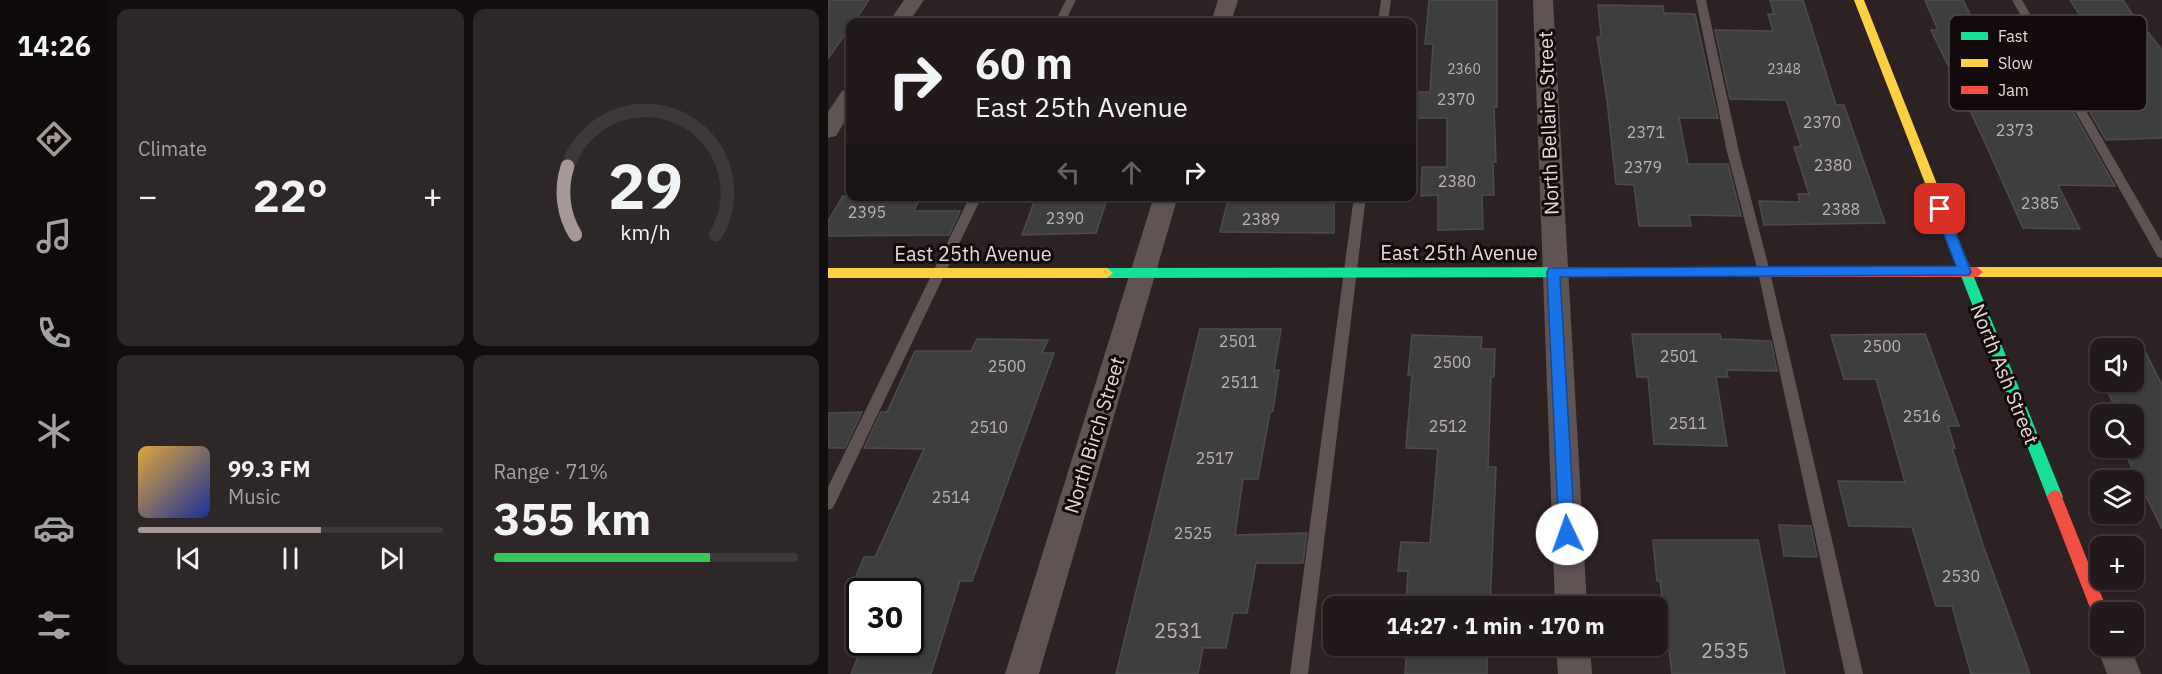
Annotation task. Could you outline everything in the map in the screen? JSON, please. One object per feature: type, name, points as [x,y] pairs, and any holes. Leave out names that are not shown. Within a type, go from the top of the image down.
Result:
[{"type":"street","points":[[902,18],[914,0]]},
{"type":"street","points":[[1222,18],[1228,0]]},
{"type":"street","name":"North Bellaire Street","points":[[1543,0],[1570,596]]},
{"type":"street","name":"North Ash Street","points":[[1859,0],[1964,272],[2096,602]]},
{"type":"street","points":[[828,130],[846,102]]},
{"type":"street","name":"North Birch Street","points":[[1022,674],[1164,201]]},
{"type":"street","name":"East 25th Avenue","points":[[828,273],[2162,272]]},
{"type":"street","points":[[1574,656],[1575,674]]},
{"type":"street","points":[[2117,656],[2124,674]]},
{"type":"lane","points":[[1062,18],[1071,0]]},
{"type":"lane","points":[[1384,18],[1386,0]]},
{"type":"lane","points":[[1701,0],[1733,152],[1764,272],[1854,674]]},
{"type":"lane","points":[[2017,0],[2026,15]]},
{"type":"lane","points":[[2081,111],[2162,253]]},
{"type":"lane","points":[[828,503],[974,201]]},
{"type":"lane","points":[[1299,674],[1359,201]]},
{"type":"building","points":[[828,0],[869,0],[857,18],[846,18],[846,33],[828,59]]},
{"type":"building","points":[[1429,0],[1497,0],[1494,195],[1482,195],[1483,229],[1438,230],[1438,195],[1421,196],[1422,167],[1447,167],[1447,118],[1416,118],[1416,92],[1430,92],[1433,44],[1425,44]]},
{"type":"building","points":[[1770,0],[1803,0],[1836,105],[1844,105],[1885,223],[1764,225],[1759,201],[1800,202],[1798,194],[1809,194],[1794,147],[1801,146],[1786,100],[1730,99],[1715,30],[1773,31],[1768,14],[1774,14]]},
{"type":"building","points":[[1925,0],[1963,0],[1970,15],[1949,15],[1949,67],[1931,30],[1938,30]]},
{"type":"building","points":[[2070,0],[2123,0],[2133,15],[2080,15]]},
{"type":"building","points":[[1598,5],[1663,6],[1664,13],[1695,14],[1718,118],[1679,118],[1688,164],[1728,164],[1741,216],[1689,215],[1691,226],[1639,226],[1634,185],[1616,184],[1607,100],[1597,37],[1601,34]]},
{"type":"building","points":[[2148,32],[2162,50],[2162,138],[2106,140],[2089,111],[2147,111]]},
{"type":"building","points":[[1970,111],[2073,111],[2115,186],[2058,185],[2080,229],[2023,228]]},
{"type":"building","points":[[843,196],[846,196],[846,201],[919,201],[914,211],[960,211],[949,235],[828,236],[828,221]]},
{"type":"building","points":[[1106,201],[1096,233],[1022,235],[1034,202]]},
{"type":"building","points":[[1228,201],[1334,201],[1334,233],[1220,232]]},
{"type":"building","points":[[1200,329],[1281,329],[1274,371],[1279,370],[1273,411],[1270,412],[1258,479],[1243,479],[1235,535],[1307,533],[1303,563],[1256,563],[1247,613],[1233,613],[1226,648],[1203,648],[1198,674],[1116,674]]},
{"type":"building","points":[[1632,334],[1720,334],[1721,339],[1771,341],[1777,371],[1726,370],[1728,377],[1716,377],[1727,446],[1654,444],[1648,377],[1637,377]]},
{"type":"building","points":[[1925,334],[1959,426],[1948,426],[1955,448],[1952,448],[1983,545],[2030,674],[1971,674],[1952,606],[1936,606],[1912,527],[1849,526],[1838,481],[1905,482],[1876,379],[1844,379],[1831,335]]},
{"type":"building","points":[[1412,335],[1482,337],[1481,349],[1495,349],[1494,377],[1491,377],[1488,467],[1496,467],[1490,596],[1407,596],[1408,571],[1398,571],[1401,542],[1430,543],[1438,449],[1406,448],[1412,375],[1408,375]]},
{"type":"building","points":[[977,339],[1048,340],[1042,353],[1054,353],[972,581],[960,581],[931,674],[851,674],[858,656],[924,656],[924,578],[855,578],[864,557],[875,557],[924,449],[864,448],[881,412],[887,412],[915,351],[971,351]]},
{"type":"building","points":[[2144,349],[2162,385],[2162,529],[2144,492],[2144,470],[2133,470],[2127,458],[2144,458],[2144,404],[2113,404],[2108,392],[2144,392]]},
{"type":"building","points":[[862,412],[845,448],[828,448],[828,413]]},
{"type":"building","points":[[1779,525],[1811,526],[1817,557],[1784,556]]},
{"type":"building","points":[[1653,540],[1758,540],[1785,674],[1672,674],[1668,643],[1668,596],[1662,596],[1660,581],[1657,581]]},
{"type":"building","points":[[1406,656],[1487,656],[1487,674],[1405,674]]},
{"type":"traffic: fast","points":[[1955,245],[2055,497]]},
{"type":"traffic: fast","points":[[1107,273],[1591,272]]},
{"type":"traffic: slow","points":[[1859,0],[1955,245]]},
{"type":"traffic: slow","points":[[1977,272],[2162,272]]},
{"type":"traffic: slow","points":[[828,273],[1107,273]]},
{"type":"traffic: jam","points":[[1591,272],[1977,272]]},
{"type":"traffic: jam","points":[[2055,497],[2096,602]]},
{"type":"route","points":[[1567,534],[1554,272],[1964,272],[1940,209]]}]
